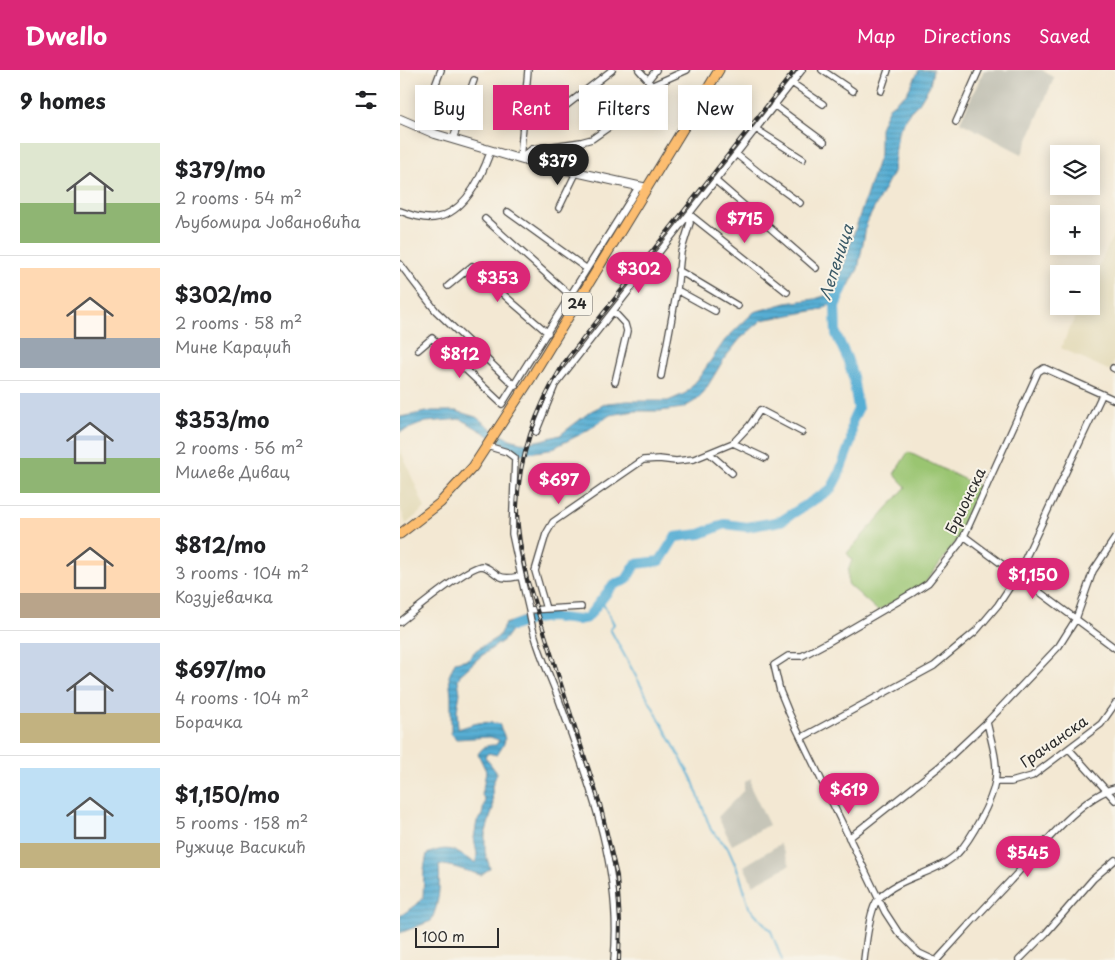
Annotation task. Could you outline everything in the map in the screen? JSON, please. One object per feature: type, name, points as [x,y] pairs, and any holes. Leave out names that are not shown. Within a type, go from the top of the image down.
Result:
[{"type":"main road","name":"24","points":[[400,534],[423,518],[449,495],[466,477],[488,445],[503,423],[643,187],[719,70]]},
{"type":"street","points":[[435,85],[440,70]]},
{"type":"street","points":[[526,85],[528,70]]},
{"type":"street","points":[[569,103],[612,70]]},
{"type":"street","points":[[639,70],[650,85]]},
{"type":"street","points":[[648,80],[656,70]]},
{"type":"street","points":[[653,85],[687,70]]},
{"type":"street","points":[[536,432],[556,385],[802,70]]},
{"type":"street","points":[[822,70],[853,91]]},
{"type":"street","points":[[881,91],[888,70]]},
{"type":"street","points":[[956,122],[979,70]]},
{"type":"street","points":[[453,139],[474,80]]},
{"type":"street","points":[[792,83],[823,104]]},
{"type":"street","points":[[774,105],[824,142]]},
{"type":"street","points":[[400,119],[415,126]]},
{"type":"street","points":[[756,129],[804,160]]},
{"type":"street","points":[[418,350],[432,338],[502,404],[587,269],[643,187],[520,159],[425,130]]},
{"type":"street","points":[[520,159],[523,130]]},
{"type":"street","points":[[520,159],[532,149],[581,142],[597,136],[605,130]]},
{"type":"street","points":[[400,211],[432,218],[455,208],[466,199],[475,186],[491,150]]},
{"type":"street","points":[[736,154],[800,203]]},
{"type":"street","points":[[559,208],[576,173]]},
{"type":"street","points":[[716,181],[816,268]]},
{"type":"street","points":[[508,212],[587,269]]},
{"type":"street","points":[[662,376],[677,290],[681,252],[690,223],[689,214]]},
{"type":"street","points":[[689,214],[787,292]]},
{"type":"street","points":[[485,219],[571,296]]},
{"type":"street","points":[[400,264],[436,311],[515,386]]},
{"type":"street","points":[[448,286],[472,266],[548,333]]},
{"type":"street","points":[[678,270],[738,306]]},
{"type":"street","points":[[677,290],[715,311]]},
{"type":"street","points":[[613,312],[625,324],[627,331],[615,382]]},
{"type":"street","name":"Брионска","points":[[801,738],[780,690],[774,665],[788,656],[802,656],[830,642],[928,582],[964,536],[1038,372],[1044,368],[1102,395]]},
{"type":"street","points":[[1115,400],[1102,395],[1017,576],[998,605],[976,631],[934,666],[801,738],[878,899],[898,932],[919,953],[936,960],[1054,834],[1089,800],[1107,790],[1115,788]]},
{"type":"street","points":[[546,609],[535,571],[546,534],[553,522],[643,460],[676,461],[694,459],[733,443],[750,425],[760,410],[802,432]]},
{"type":"street","points":[[733,443],[765,458]]},
{"type":"street","points":[[488,445],[513,455],[516,460],[512,534],[532,624],[595,804],[614,886],[614,960]]},
{"type":"street","points":[[709,453],[732,473]]},
{"type":"street","points":[[964,536],[1115,648]]},
{"type":"street","points":[[849,838],[939,767],[987,722],[1059,646],[1076,619],[1093,571],[1115,538]]},
{"type":"street","points":[[400,622],[475,568],[484,566],[504,578],[521,576]]},
{"type":"street","points":[[529,610],[581,607]]},
{"type":"street","name":"Грачанска","points":[[995,782],[1011,782],[1032,776],[1101,724],[1115,704]]},
{"type":"street","points":[[864,960],[869,924],[878,899],[910,877],[942,864],[958,853],[980,819],[995,782],[995,762],[987,722]]},
{"type":"street","points":[[1069,749],[1115,800]]},
{"type":"street","points":[[1019,960],[1093,879],[1115,860]]},
{"type":"shaded area","points":[[984,70],[1042,70],[1054,78],[1022,154],[960,122]]},
{"type":"shaded area","points":[[1115,232],[1115,359],[1110,371],[1061,348],[1076,315],[1100,315],[1099,265]]},
{"type":"shaded area","points":[[400,449],[425,508],[406,524],[400,507]]},
{"type":"shaded area","points":[[751,778],[751,788],[769,825],[732,845],[718,817],[744,790],[744,783]]},
{"type":"shaded area","points":[[780,844],[790,865],[753,885],[744,866]]},
{"type":"green space","points":[[908,452],[982,488],[962,534],[925,583],[878,611],[848,584],[848,571],[852,560],[847,553],[906,487],[894,474]]},
{"type":"water","points":[[919,70],[933,70],[930,85],[919,103],[908,114],[898,132],[893,172],[867,222],[858,269],[842,298],[837,295],[835,301],[823,309],[762,320],[740,339],[724,359],[704,392],[695,401],[683,408],[660,411],[635,411],[610,415],[585,432],[549,450],[520,454],[461,419],[426,422],[400,432],[400,417],[432,411],[456,411],[476,417],[499,434],[523,443],[560,435],[591,411],[607,403],[668,401],[686,393],[725,340],[754,312],[786,303],[815,299],[833,293],[880,154],[880,128],[889,107],[907,93]]},
{"type":"water","points":[[524,617],[526,625],[512,629],[504,640],[481,656],[460,675],[458,680],[460,693],[457,710],[458,729],[478,723],[499,724],[505,740],[497,755],[488,753],[485,757],[497,773],[492,786],[493,808],[485,835],[485,852],[490,868],[481,875],[439,864],[439,893],[431,921],[400,933],[400,916],[423,898],[424,869],[427,854],[448,849],[476,863],[477,854],[474,838],[477,821],[482,815],[485,800],[482,795],[486,771],[478,754],[485,746],[496,745],[499,740],[490,737],[456,739],[451,733],[449,676],[455,662],[468,659],[476,650],[498,637],[505,624]]},
{"type":"waterway","name":"Лепеница","points":[[513,626],[533,619],[551,617],[577,620],[587,618],[613,585],[626,580],[636,564],[660,561],[675,537],[700,534],[725,524],[747,527],[781,521],[831,489],[851,441],[852,422],[858,409],[853,377],[836,334],[835,306],[844,285]]},
{"type":"waterway","points":[[601,600],[614,624],[610,629],[692,779],[711,830],[728,848],[739,873],[749,907],[771,931],[782,960]]},
{"type":"railway","points":[[619,960],[620,922],[617,876],[600,804],[527,579],[523,561],[517,516],[521,469],[538,414],[554,379],[564,363],[795,70]]}]
